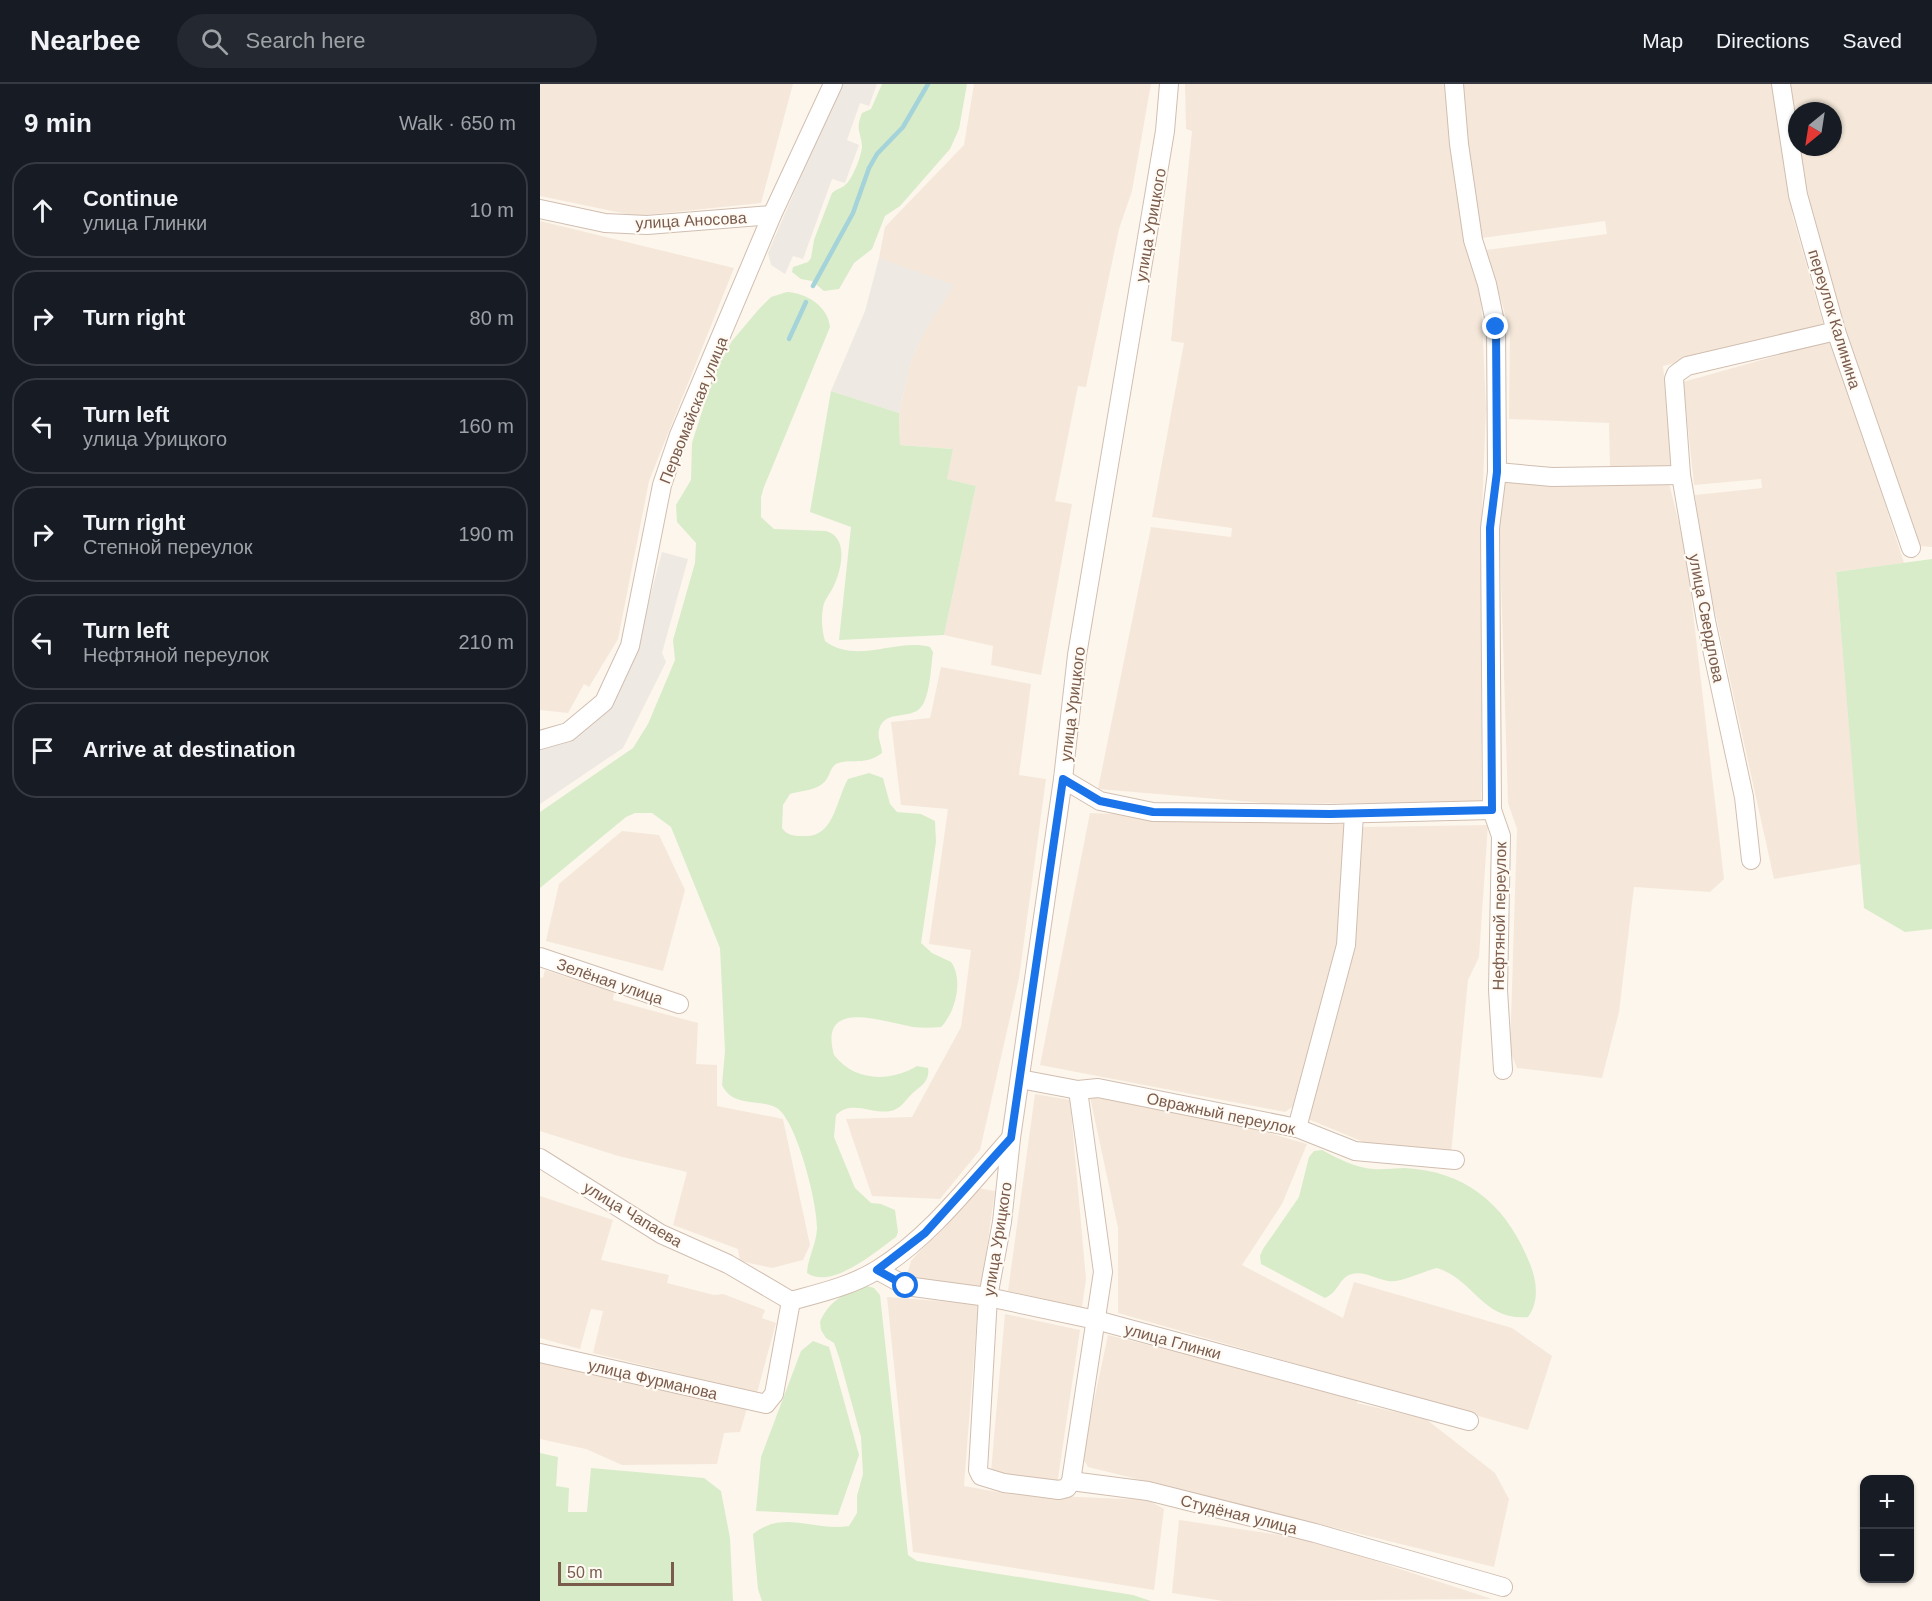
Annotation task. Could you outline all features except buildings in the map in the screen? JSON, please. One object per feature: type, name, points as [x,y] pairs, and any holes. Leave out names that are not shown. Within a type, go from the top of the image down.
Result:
[{"type":"street","name":"Первомайская улица","points":[[540,740],[568,732],[604,702],[630,646],[662,484],[692,402],[752,270],[772,215],[833,84]]},
{"type":"street","name":"улица Урицкого","points":[[978,1470],[988,1297],[1002,1222],[1011,1138],[1063,779],[1077,656],[1166,131],[1169,84]]},
{"type":"street","name":"Нефтяной переулок","points":[[1454,84],[1459,144],[1473,240],[1487,284],[1496,327],[1497,472],[1490,528],[1492,810],[1501,836],[1498,990],[1503,1070]]},
{"type":"street","name":"переулок Калинина","points":[[1781,84],[1798,195],[1836,331],[1911,548]]},
{"type":"street","name":"улица Аносова","points":[[540,209],[605,223],[647,225],[772,215]]},
{"type":"street","name":"улица Свердлова","points":[[1751,860],[1744,797],[1706,621],[1681,475],[1673,387],[1676,374],[1687,366],[1836,331]]},
{"type":"street","points":[[1497,472],[1552,477],[1681,475]]},
{"type":"street","points":[[1063,779],[1100,801],[1153,812],[1354,814],[1492,810]]},
{"type":"street","points":[[1297,1128],[1346,945],[1354,814]]},
{"type":"street","name":"Зелёная улица","points":[[540,957],[679,1005]]},
{"type":"street","name":"Овражный переулок","points":[[1020,1079],[1077,1090],[1098,1088],[1297,1128],[1354,1152],[1455,1160]]},
{"type":"street","points":[[1071,1481],[1103,1272],[1077,1090]]},
{"type":"street","points":[[791,1301],[836,1289],[877,1270],[925,1233],[1011,1138]]},
{"type":"street","name":"улица Чапаева","points":[[540,1158],[661,1234],[728,1264],[791,1301]]},
{"type":"street","name":"улица Глинки","points":[[877,1270],[906,1286],[988,1297],[1096,1320],[1469,1421]]},
{"type":"street","name":"улица Фурманова","points":[[540,1353],[766,1404],[774,1394],[791,1301]]},
{"type":"street","name":"Студёная улица","points":[[978,1470],[981,1476],[988,1480],[1059,1490],[1067,1488],[1071,1481],[1159,1494],[1315,1533],[1503,1587]]},
{"type":"shaded area","points":[[540,84],[793,84],[761,203],[636,216],[540,196]]},
{"type":"shaded area","points":[[841,84],[877,84],[869,106],[860,103],[847,140],[859,145],[845,183],[832,179],[803,259],[793,256],[785,274],[771,265],[768,253]]},
{"type":"shaded area","points":[[974,84],[1151,84],[1132,191],[1119,229],[1086,387],[1078,386],[1055,501],[1072,504],[1041,675],[991,665],[993,646],[944,635],[976,486],[946,479],[953,449],[900,445],[899,413],[911,361],[925,331],[879,258],[885,227],[964,145]]},
{"type":"shaded area","points":[[1185,84],[1447,84],[1481,295],[1486,409],[1481,536],[1481,804],[1264,803],[1098,789],[1151,527],[1231,537],[1232,528],[1152,517],[1184,343],[1171,341],[1192,131],[1186,129]]},
{"type":"shaded area","points":[[1460,84],[1774,84],[1793,217],[1824,327],[1663,366],[1675,468],[1610,468],[1609,423],[1509,419],[1510,330],[1486,250],[1607,234],[1605,221],[1482,238],[1471,186]]},
{"type":"shaded area","points":[[1788,84],[1932,84],[1932,547],[1918,546],[1818,251],[1799,156],[1842,156],[1842,102],[1791,102]]},
{"type":"shaded area","points":[[540,221],[734,268],[649,481],[618,639],[589,687],[584,684],[568,713],[540,710]]},
{"type":"shaded area","points":[[879,258],[954,285],[925,331],[911,361],[899,413],[831,391],[865,311]]},
{"type":"shaded area","points":[[1829,341],[1834,345],[1904,563],[1836,572],[1861,864],[1774,879],[1700,544],[1695,495],[1762,488],[1761,479],[1694,485],[1683,382]]},
{"type":"shaded area","points":[[1498,483],[1669,483],[1686,552],[1724,879],[1710,892],[1634,887],[1619,1012],[1602,1078],[1517,1068],[1510,1051],[1517,829],[1508,803]]},
{"type":"shaded area","points":[[662,552],[688,559],[662,653],[666,662],[623,748],[540,804],[540,747],[571,740],[592,725],[611,705],[636,650]]},
{"type":"shaded area","points":[[941,667],[1031,684],[1019,775],[1046,779],[1019,978],[980,1150],[940,1199],[872,1196],[846,1119],[912,1117],[961,1027],[971,950],[929,944],[948,809],[901,805],[891,722],[930,718]]},
{"type":"shaded area","points":[[1090,813],[1346,824],[1338,953],[1295,1105],[1285,1112],[1040,1065]]},
{"type":"shaded area","points":[[1488,825],[1479,957],[1468,980],[1451,1154],[1366,1143],[1308,1119],[1353,946],[1363,827]]},
{"type":"shaded area","points":[[622,831],[659,835],[685,890],[663,971],[546,941],[559,884]]},
{"type":"shaded area","points":[[545,970],[614,992],[613,1000],[698,1023],[696,1064],[717,1065],[717,1106],[783,1119],[810,1245],[803,1260],[772,1268],[740,1261],[738,1249],[673,1225],[687,1172],[618,1156],[540,1131],[540,977],[543,978]]},
{"type":"shaded area","points":[[1035,1094],[1070,1100],[1086,1279],[1082,1307],[1008,1291]]},
{"type":"shaded area","points":[[1090,1097],[1203,1114],[1307,1144],[1282,1204],[1242,1265],[1343,1318],[1354,1282],[1512,1328],[1552,1356],[1528,1430],[1118,1313],[1118,1228]]},
{"type":"shaded area","points":[[977,1188],[995,1191],[981,1290],[906,1278],[911,1261]]},
{"type":"shaded area","points":[[540,1196],[613,1220],[601,1260],[669,1275],[667,1283],[714,1295],[723,1294],[765,1310],[762,1318],[776,1323],[757,1393],[593,1353],[603,1311],[591,1309],[580,1349],[540,1338]]},
{"type":"shaded area","points":[[887,1297],[978,1304],[964,1486],[1009,1494],[1148,1500],[1164,1509],[1154,1590],[913,1552]]},
{"type":"shaded area","points":[[1005,1314],[1080,1330],[1057,1485],[991,1471]]},
{"type":"shaded area","points":[[1108,1335],[1358,1396],[1357,1403],[1426,1419],[1495,1473],[1509,1499],[1494,1567],[1088,1467],[1082,1457]]},
{"type":"shaded area","points":[[540,1361],[747,1408],[740,1432],[724,1433],[717,1464],[622,1465],[586,1449],[540,1439]]},
{"type":"shaded area","points":[[1179,1520],[1308,1539],[1492,1599],[1223,1601],[1172,1593]]},
{"type":"green space","points":[[882,84],[967,84],[959,129],[950,149],[900,206],[885,216],[872,249],[854,263],[839,289],[824,291],[812,281],[801,279],[792,272],[793,267],[808,262],[811,258],[814,240],[832,193],[847,183],[853,174],[862,150],[860,119],[862,113],[871,109]]},
{"type":"green space","points":[[787,292],[801,295],[815,302],[825,313],[830,327],[764,487],[761,497],[761,517],[774,529],[826,531],[838,539],[841,553],[840,569],[822,612],[825,641],[837,648],[850,651],[917,645],[930,647],[933,652],[931,674],[922,706],[913,713],[890,717],[882,724],[879,739],[882,753],[869,760],[836,764],[823,784],[810,790],[790,794],[783,805],[782,828],[789,834],[797,836],[814,835],[822,831],[833,816],[848,779],[869,773],[883,778],[890,804],[897,812],[921,814],[935,821],[936,842],[921,943],[932,953],[951,962],[957,978],[954,1005],[941,1027],[913,1027],[856,1017],[844,1019],[835,1025],[832,1037],[834,1055],[852,1070],[873,1077],[896,1075],[917,1066],[928,1068],[928,1072],[923,1084],[894,1110],[887,1112],[850,1108],[836,1115],[834,1137],[855,1188],[871,1203],[881,1204],[895,1210],[898,1232],[896,1237],[853,1267],[828,1277],[817,1277],[807,1273],[817,1229],[816,1217],[810,1182],[791,1126],[775,1107],[738,1100],[726,1092],[722,1085],[725,1051],[720,948],[671,827],[652,813],[635,813],[626,817],[540,888],[540,812],[633,748],[648,724],[675,660],[673,640],[695,563],[696,543],[677,522],[676,505],[691,480],[692,443],[714,374],[732,341],[771,297]]},
{"type":"green space","points":[[831,391],[899,413],[900,445],[953,449],[947,479],[976,486],[944,635],[839,640],[851,527],[810,512]]},
{"type":"green space","points":[[1932,559],[1932,929],[1905,932],[1864,908],[1836,572]]},
{"type":"green space","points":[[1322,1150],[1360,1167],[1426,1170],[1463,1183],[1479,1193],[1507,1221],[1530,1264],[1535,1280],[1536,1295],[1528,1317],[1512,1317],[1500,1313],[1461,1281],[1437,1268],[1394,1281],[1352,1274],[1344,1278],[1325,1298],[1261,1264],[1260,1256],[1263,1249],[1299,1197],[1309,1157],[1314,1151]]},
{"type":"green space","points":[[867,1286],[874,1288],[880,1295],[908,1555],[917,1561],[1133,1595],[1151,1601],[762,1601],[758,1589],[753,1534],[776,1523],[788,1522],[836,1527],[849,1526],[857,1513],[857,1496],[863,1474],[861,1437],[839,1357],[834,1343],[826,1338],[821,1330],[820,1322],[827,1309],[839,1298]]},
{"type":"green space","points":[[813,1341],[829,1347],[859,1455],[838,1515],[756,1511],[761,1457],[801,1351]]},
{"type":"green space","points":[[540,1453],[558,1457],[556,1486],[569,1488],[568,1512],[587,1512],[591,1468],[704,1478],[721,1491],[730,1538],[733,1601],[540,1601]]},
{"type":"waterway","points":[[813,286],[853,213],[869,168],[877,154],[903,127],[928,84]]},
{"type":"waterway","points":[[789,339],[806,302]]},
{"type":"route","points":[[906,1286],[877,1270],[925,1233],[1011,1138],[1063,779],[1100,801],[1153,812],[1330,814],[1492,810],[1490,528],[1497,472],[1496,327]]}]
